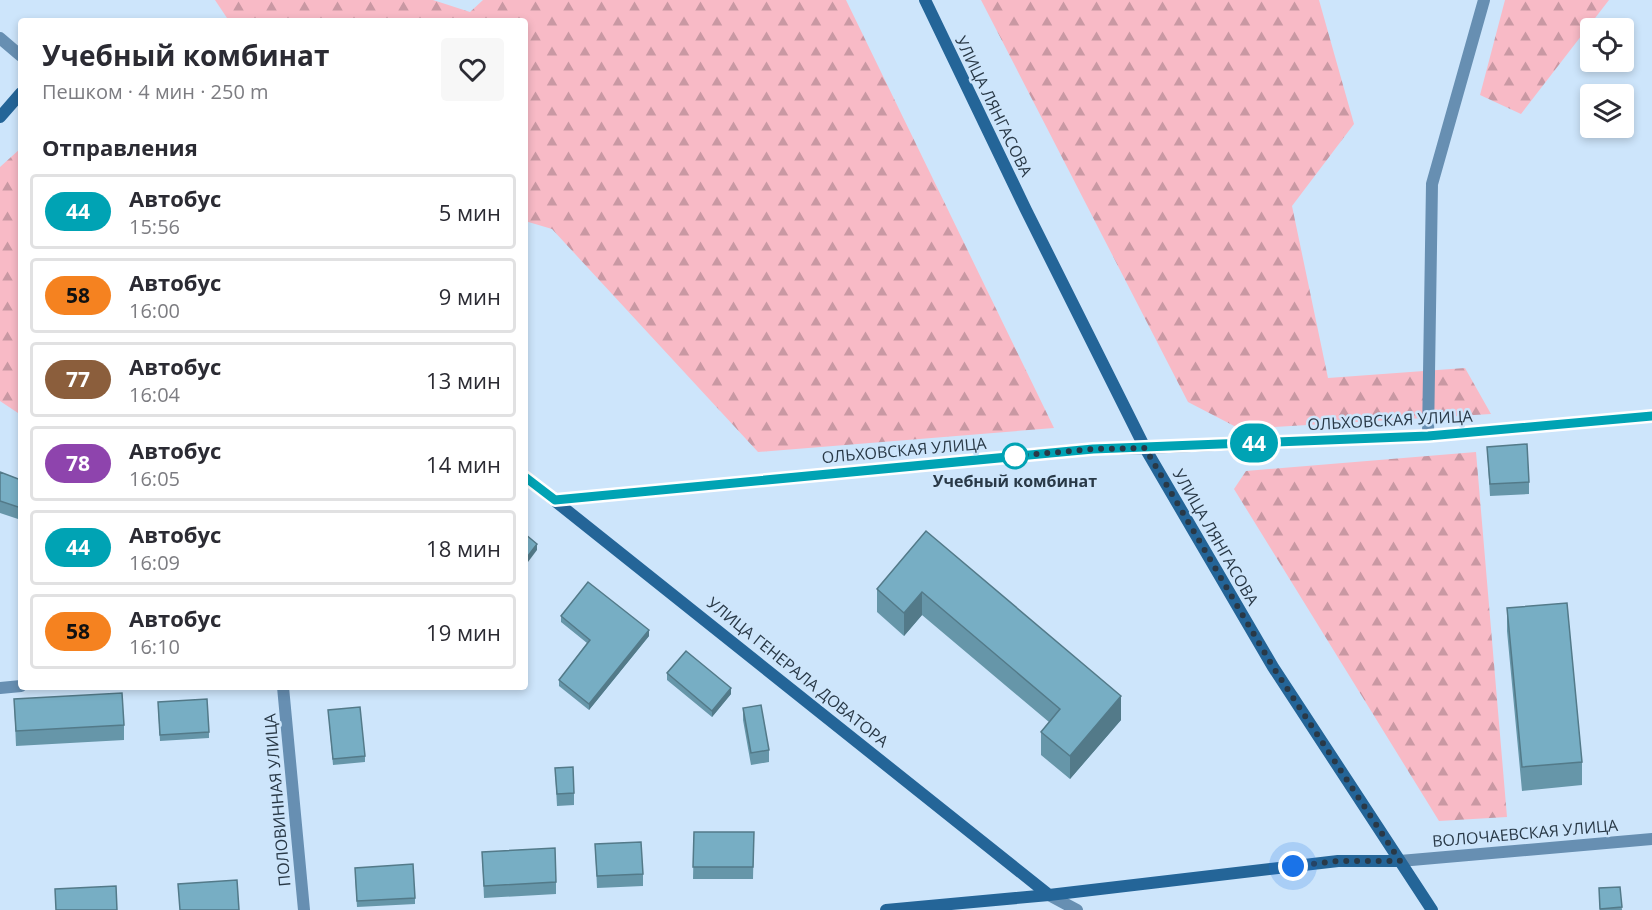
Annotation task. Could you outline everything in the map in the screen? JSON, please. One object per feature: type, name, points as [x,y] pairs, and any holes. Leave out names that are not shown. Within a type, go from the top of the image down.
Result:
[{"type":"street","name":"УЛИЦА ЛЯНГАСОВА","points":[[925,0],[1026,210],[1145,448],[1273,667],[1432,910]]},
{"type":"street","points":[[1428,436],[1432,184],[1484,0]]},
{"type":"street","points":[[0,38],[18,53]]},
{"type":"street","points":[[0,117],[18,96]]},
{"type":"street","name":"ОЛЬХОВСКАЯ УЛИЦА","points":[[555,500],[1093,449],[1428,436],[1652,416]]},
{"type":"street","name":"УЛИЦА ГЕНЕРАЛА ДОВАТОРА","points":[[528,479],[1049,895]]},
{"type":"street","points":[[0,688],[18,686]]},
{"type":"street","name":"ПОЛОВИННАЯ УЛИЦА","points":[[283,690],[304,910]]},
{"type":"street","name":"ВОЛОЧАЕВСКАЯ УЛИЦА","points":[[1400,861],[1652,839]]},
{"type":"street","points":[[886,910],[1049,895],[1338,861],[1400,861]]},
{"type":"street","points":[[1049,895],[1077,910]]},
{"type":"green space","points":[[215,0],[433,0],[470,12],[483,0],[846,0],[1054,428],[758,452],[552,229],[528,222],[528,18],[227,18]]},
{"type":"green space","points":[[981,0],[1319,0],[1354,124],[1292,206],[1328,378],[1465,368],[1491,414],[1240,429],[1188,402]]},
{"type":"green space","points":[[1505,0],[1609,0],[1595,18],[1580,18],[1580,38],[1521,114],[1480,95]]},
{"type":"green space","points":[[18,151],[18,413],[0,401],[0,167]]},
{"type":"green space","points":[[1476,452],[1507,817],[1439,821],[1234,489],[1246,471]]},
{"type":"building","points":[[1527,444],[1529,482],[1490,484],[1487,447]]},
{"type":"building","points":[[0,472],[18,479],[18,507],[0,501]]},
{"type":"building","points":[[926,531],[1121,696],[1070,756],[1041,732],[1060,709],[922,592],[904,613],[877,589]]},
{"type":"building","points":[[528,536],[537,544],[528,556]]},
{"type":"building","points":[[588,582],[649,630],[589,704],[559,680],[590,640],[561,616]]},
{"type":"building","points":[[1567,603],[1582,762],[1522,767],[1507,608]]},
{"type":"building","points":[[686,651],[731,688],[712,711],[667,673]]},
{"type":"building","points":[[122,693],[124,725],[16,731],[14,699]]},
{"type":"building","points":[[207,699],[209,732],[160,735],[158,702]]},
{"type":"building","points":[[761,705],[769,750],[751,753],[743,708]]},
{"type":"building","points":[[360,707],[365,756],[333,759],[328,710]]},
{"type":"building","points":[[573,767],[574,793],[557,794],[555,768]]},
{"type":"building","points":[[694,832],[754,832],[753,867],[693,867]]},
{"type":"building","points":[[641,842],[643,874],[597,876],[595,844]]},
{"type":"building","points":[[555,848],[556,882],[484,886],[482,852]]},
{"type":"building","points":[[413,864],[415,898],[357,901],[355,868]]},
{"type":"building","points":[[237,880],[239,910],[180,910],[178,884]]},
{"type":"building","points":[[116,886],[117,910],[56,910],[55,889]]},
{"type":"building","points":[[1620,887],[1622,907],[1600,909],[1599,888]]},
{"type":"bus line","name":"44","points":[[528,479],[555,500],[1093,449],[1428,436],[1652,416]]},
{"type":"place","name":"Учебный комбинат","points":[[1015,456]]},
{"type":"route","points":[[1015,456],[1093,449],[1145,448],[1273,667],[1400,861],[1338,861],[1293,866]]}]
